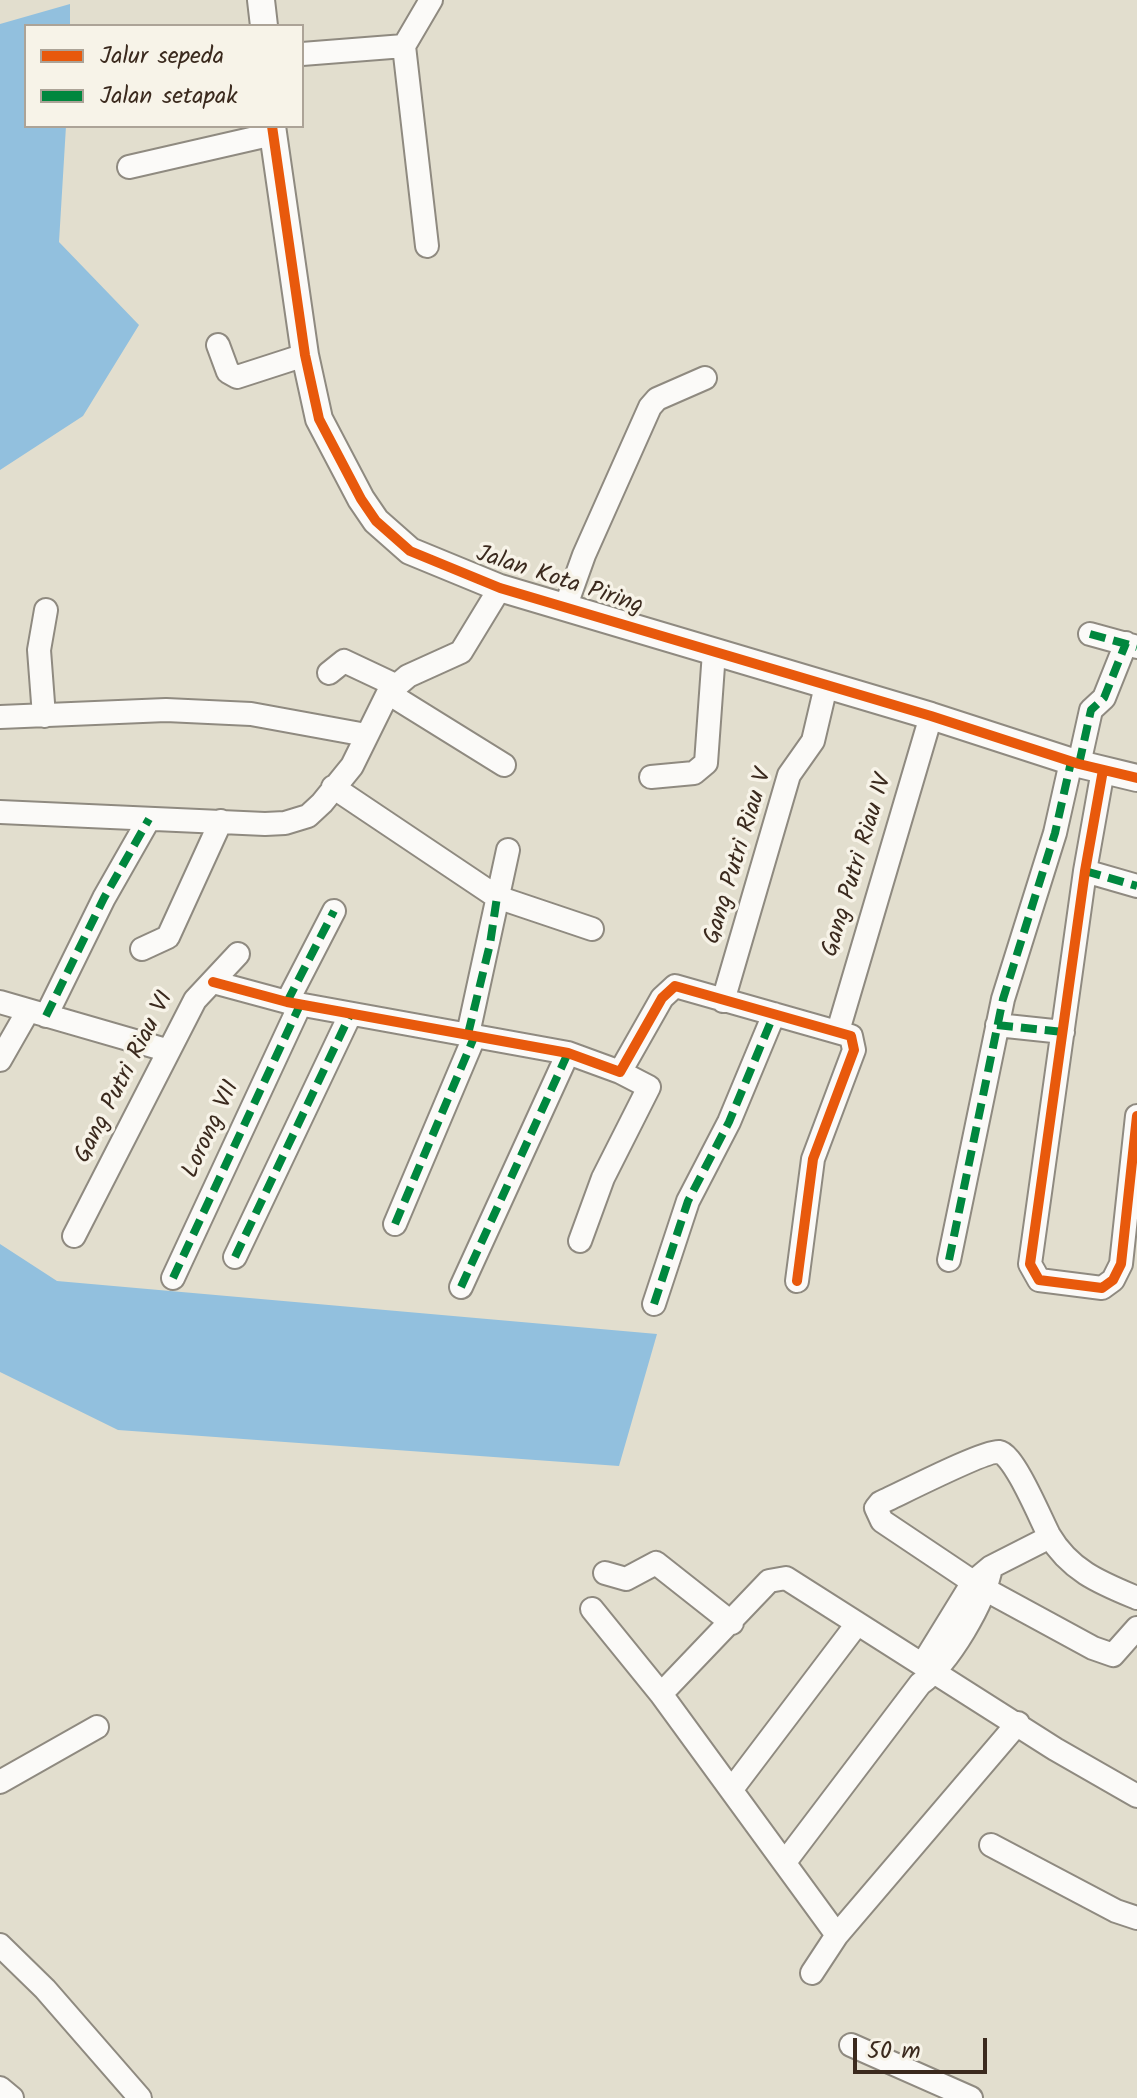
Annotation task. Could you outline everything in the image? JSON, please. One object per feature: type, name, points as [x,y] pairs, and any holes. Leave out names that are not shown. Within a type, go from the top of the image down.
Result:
[{"type":"street","points":[[261,0],[264,24]]},
{"type":"street","points":[[427,246],[404,46],[431,0]]},
{"type":"street","points":[[304,54],[404,46]]},
{"type":"street","points":[[129,167],[273,130]]},
{"type":"street","name":"Jalan Kota Piring","points":[[273,130],[305,355],[319,419],[339,462],[376,521],[410,551],[500,588],[931,716],[1084,765],[1137,778]]},
{"type":"street","points":[[218,345],[228,372],[237,377],[305,355]]},
{"type":"street","points":[[565,608],[584,555],[650,407],[657,399],[705,378]]},
{"type":"street","points":[[0,812],[285,823],[308,816],[352,766],[392,689],[461,652],[476,633],[500,588]]},
{"type":"street","points":[[44,716],[39,650],[46,610]]},
{"type":"street","points":[[1090,634],[1132,645],[1104,698],[1091,710],[1084,765],[1085,871],[1030,1264],[1044,1283],[1107,1287],[1121,1264],[1132,1213],[1137,1116]]},
{"type":"street","points":[[651,777],[694,773],[706,763],[714,652]]},
{"type":"street","points":[[329,673],[344,661],[392,689],[504,765]]},
{"type":"street","name":"Gang Putri Riau V","points":[[723,1001],[789,775],[813,741],[826,686]]},
{"type":"street","points":[[0,717],[166,710],[251,714],[366,735]]},
{"type":"street","name":"Gang Putri Riau IV","points":[[838,1031],[931,716]]},
{"type":"street","points":[[949,1260],[997,1025],[1055,833],[1084,765]]},
{"type":"street","points":[[333,787],[497,897],[592,929]]},
{"type":"street","points":[[0,1060],[37,1013],[149,819]]},
{"type":"street","points":[[142,949],[168,937],[221,821]]},
{"type":"street","points":[[395,1224],[472,1034],[508,850]]},
{"type":"street","points":[[1085,871],[1137,886]]},
{"type":"street","name":"Lorong VII","points":[[173,1278],[334,911]]},
{"type":"street","name":"Gang Putri Riau VI","points":[[74,1236],[166,1050],[195,1000],[238,954]]},
{"type":"street","points":[[213,982],[294,1004],[568,1053],[620,1072],[649,1087],[603,1178],[580,1241]]},
{"type":"street","points":[[620,1072],[671,987],[681,987],[851,1036],[854,1050],[813,1159],[797,1281]]},
{"type":"street","points":[[0,1002],[166,1050]]},
{"type":"street","points":[[654,1304],[688,1201],[729,1122],[774,1014]]},
{"type":"street","points":[[235,1257],[350,1015]]},
{"type":"street","points":[[997,1025],[1063,1032]]},
{"type":"street","points":[[461,1287],[568,1053]]},
{"type":"street","points":[[1137,1598],[1082,1573],[1050,1537],[1008,1458],[998,1451],[880,1503],[877,1512],[882,1521],[980,1586],[1109,1655],[1119,1652],[1137,1628]]},
{"type":"street","points":[[785,1862],[926,1674],[991,1567],[1050,1537]]},
{"type":"street","points":[[605,1573],[626,1579],[656,1563],[732,1623]]},
{"type":"street","points":[[661,1694],[769,1581],[780,1577],[857,1624],[926,1674],[1018,1723],[1137,1796]]},
{"type":"street","points":[[592,1609],[661,1694],[837,1935]]},
{"type":"street","points":[[732,1789],[857,1624]]},
{"type":"street","points":[[812,1973],[837,1935],[1018,1723]]},
{"type":"street","points":[[0,1782],[70,1739],[97,1727]]},
{"type":"street","points":[[991,1845],[1116,1911],[1137,1918]]},
{"type":"street","points":[[0,1945],[45,1989],[140,2098]]},
{"type":"street","points":[[851,2045],[971,2098]]},
{"type":"street","points":[[0,2088],[12,2098]]},
{"type":"water","points":[[70,4],[70,24],[24,24],[24,128],[66,128],[59,242],[139,325],[83,416],[0,470],[0,24]]},
{"type":"water","points":[[0,1244],[57,1281],[657,1334],[619,1466],[118,1430],[0,1372]]},
{"type":"marked path","points":[[1090,634],[1137,647]]},
{"type":"marked path","points":[[1079,764],[1091,710],[1104,698],[1126,643]]},
{"type":"marked path","points":[[949,1260],[1003,999],[1055,833],[1071,762]]},
{"type":"marked path","points":[[46,1016],[104,898],[149,819]]},
{"type":"marked path","points":[[1085,871],[1137,886]]},
{"type":"marked path","points":[[468,1034],[490,944],[497,897]]},
{"type":"marked path","points":[[287,1002],[334,911]]},
{"type":"marked path","points":[[173,1278],[300,1005]]},
{"type":"marked path","points":[[654,1304],[688,1201],[729,1122],[774,1014]]},
{"type":"marked path","points":[[235,1257],[350,1015]]},
{"type":"marked path","points":[[997,1025],[1063,1032]]},
{"type":"marked path","points":[[395,1224],[475,1035]]},
{"type":"marked path","points":[[461,1287],[568,1053]]},
{"type":"cycle path","points":[[272,128],[305,355],[319,419],[376,521],[410,551],[500,588],[931,716],[1079,764],[1137,778]]},
{"type":"cycle path","points":[[1103,770],[1085,871],[1030,1264],[1039,1280],[1102,1288],[1113,1280],[1121,1264],[1137,1116]]},
{"type":"cycle path","points":[[213,982],[287,1002],[568,1053],[620,1072],[662,998],[675,986],[851,1036],[854,1050],[813,1159],[797,1281]]}]
